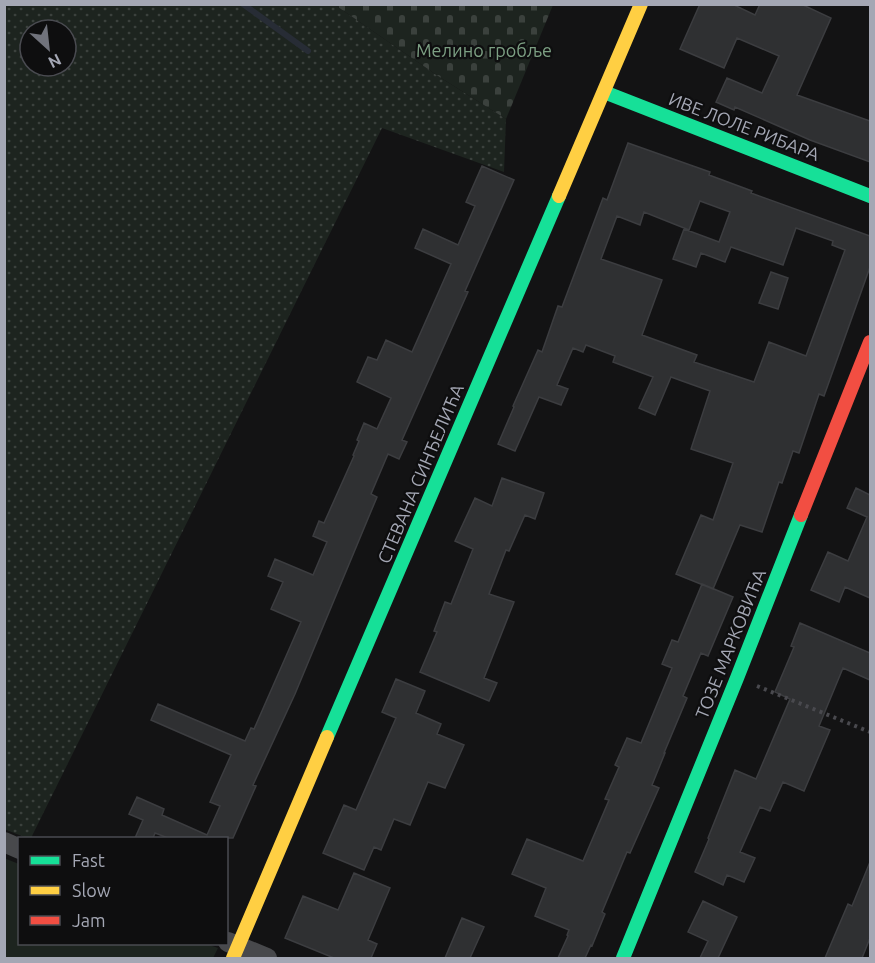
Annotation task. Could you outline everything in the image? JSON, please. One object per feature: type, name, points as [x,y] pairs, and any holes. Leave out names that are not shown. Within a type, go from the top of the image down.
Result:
[{"type":"street","name":"СТЕВАНА СИНЂЕЛИЋА","points":[[233,949],[641,4]]},
{"type":"street","name":"ИВЕ ЛОЛЕ РИБАРА","points":[[604,92],[870,195]]},
{"type":"street","name":"ТОЗЕ МАРКОВИЋА","points":[[623,958],[870,342]]},
{"type":"street","points":[[4,842],[18,848]]},
{"type":"street","points":[[233,949],[267,958]]},
{"type":"path","points":[[737,678],[870,732]]},
{"type":"green space","points":[[4,5],[335,5],[438,76],[506,119],[504,172],[382,128],[31,837],[24,837],[4,829]]},
{"type":"green space","name":"Мелино гробље","points":[[335,5],[553,5],[506,119],[438,76]]},
{"type":"green space","points":[[4,858],[18,864],[18,945],[210,945],[218,948],[213,958],[5,958]]},
{"type":"building","points":[[700,4],[732,4],[755,15],[760,4],[801,4],[831,18],[797,95],[870,121],[870,162],[810,140],[735,107],[734,110],[716,102],[727,78],[762,93],[779,56],[737,38],[724,68],[680,49]]},
{"type":"building","points":[[628,143],[710,172],[709,175],[752,191],[751,193],[870,236],[870,267],[824,396],[819,394],[799,453],[793,451],[782,483],[779,482],[762,532],[740,525],[713,589],[676,574],[701,515],[713,520],[733,463],[691,449],[710,391],[671,377],[655,415],[639,408],[653,377],[613,362],[615,356],[586,345],[583,352],[573,348],[557,385],[568,389],[561,405],[539,397],[515,451],[498,444],[538,350],[542,352],[558,306],[562,307],[603,198],[607,200]],"holes":[[[700,201],[730,212],[719,242],[684,229],[673,259],[696,267],[701,253],[725,262],[731,247],[783,265],[796,228],[833,241],[832,245],[845,250],[806,356],[769,342],[754,382],[694,362],[697,355],[642,335],[662,280],[601,259],[617,216],[640,225],[644,212],[689,230]]]},
{"type":"building","points":[[482,166],[514,180],[465,291],[468,292],[402,440],[407,442],[399,459],[388,454],[371,494],[377,497],[295,694],[253,785],[256,786],[233,838],[165,837],[155,833],[153,837],[135,837],[143,820],[129,814],[137,797],[164,809],[162,815],[207,835],[220,806],[210,802],[231,755],[151,720],[158,704],[245,741],[251,728],[254,729],[301,622],[271,609],[283,582],[268,576],[275,559],[313,575],[327,542],[313,536],[319,521],[324,523],[354,456],[364,423],[377,429],[391,398],[357,382],[368,357],[377,360],[386,340],[412,352],[451,264],[415,248],[423,229],[458,245],[475,206],[466,202]]},
{"type":"building","points":[[771,272],[788,278],[778,309],[759,303]]},
{"type":"building","points":[[502,478],[544,493],[535,519],[525,515],[509,551],[506,550],[489,594],[514,602],[484,678],[497,683],[489,701],[420,672],[437,632],[434,631],[445,602],[451,604],[473,549],[455,541],[475,498],[492,506]]},
{"type":"building","points":[[856,488],[870,495],[870,598],[845,587],[839,602],[811,590],[828,552],[848,561],[867,517],[847,508]]},
{"type":"building","points":[[702,584],[733,597],[708,656],[701,653],[683,696],[687,698],[652,785],[659,788],[630,853],[627,852],[602,912],[605,914],[592,946],[585,958],[558,958],[569,930],[535,916],[546,888],[512,874],[527,839],[583,861],[609,800],[605,799],[619,767],[615,765],[627,738],[641,743],[672,668],[662,664],[672,640],[678,642]]},
{"type":"building","points":[[800,623],[870,653],[870,680],[843,668],[819,726],[830,730],[804,791],[783,782],[770,811],[760,807],[740,852],[755,858],[744,882],[727,875],[723,885],[695,872],[735,770],[756,779],[790,699],[775,692],[794,647],[791,646]]},
{"type":"building","points":[[396,679],[425,691],[416,713],[441,724],[437,734],[464,745],[445,788],[428,782],[410,825],[394,819],[381,850],[374,847],[364,870],[323,853],[344,805],[356,810],[396,718],[382,712]]},
{"type":"building","points":[[870,862],[870,938],[862,958],[825,958],[848,904],[852,906]]},
{"type":"building","points":[[354,873],[390,888],[368,940],[377,944],[371,958],[334,958],[285,938],[303,896],[338,910]]},
{"type":"building","points":[[703,901],[737,917],[718,958],[700,958],[708,941],[688,932]]},
{"type":"building","points":[[462,918],[484,927],[470,958],[445,958]]},
{"type":"waterway","points":[[243,4],[308,51]]},
{"type":"traffic: fast","points":[[604,92],[870,196]]},
{"type":"traffic: fast","points":[[327,737],[559,196]]},
{"type":"traffic: fast","points":[[623,958],[801,515]]},
{"type":"traffic: slow","points":[[559,196],[641,4]]},
{"type":"traffic: slow","points":[[233,958],[327,737]]},
{"type":"traffic: jam","points":[[801,515],[870,342]]}]
